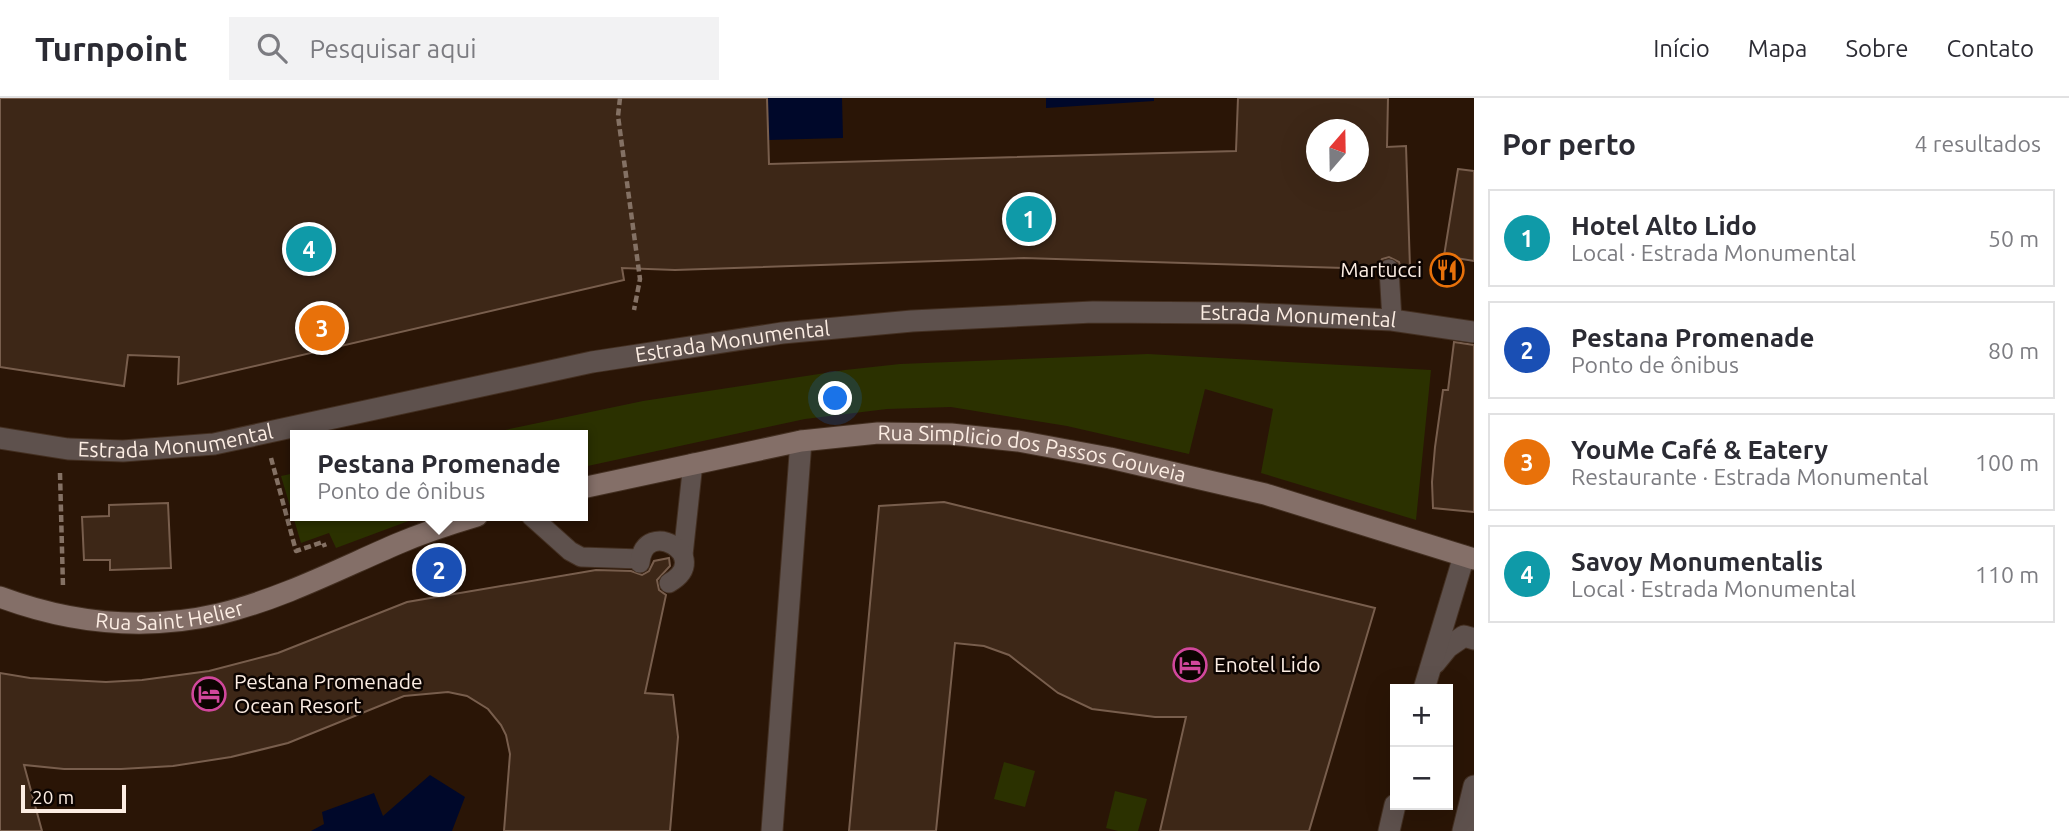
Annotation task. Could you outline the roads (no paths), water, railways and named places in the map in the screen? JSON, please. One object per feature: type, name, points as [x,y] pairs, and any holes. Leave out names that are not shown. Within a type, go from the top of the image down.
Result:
[{"type":"main road","name":"Rua Simplicio dos Passos Gouveia","points":[[588,487],[802,441],[878,433],[951,434],[1018,441],[1110,458],[1265,494],[1469,558]]},
{"type":"main road","name":"Rua Saint Helier","points":[[0,597],[42,611],[85,620],[155,623],[220,614],[257,603],[399,543],[463,521]]},
{"type":"street","name":"Estrada Monumental","points":[[0,438],[68,449],[109,450],[214,444],[592,362],[782,333],[912,321],[1093,312],[1240,313],[1392,320],[1474,332]]},
{"type":"street","points":[[772,831],[802,441]]},
{"type":"street","points":[[1427,680],[1469,558]]},
{"type":"street","points":[[1427,680],[1448,647],[1464,636],[1474,639]]},
{"type":"street","points":[[1463,831],[1474,786]]},
{"type":"street","points":[[1389,831],[1394,810]]},
{"type":"lane","points":[[1388,269],[1392,320]]},
{"type":"lane","points":[[669,583],[677,578],[682,570],[693,463]]},
{"type":"lane","points":[[537,521],[570,551],[581,557],[640,561],[648,545],[664,541],[679,548],[682,555]]},
{"type":"water","points":[[767,98],[842,98],[843,138],[768,140]]},
{"type":"water","points":[[1046,98],[1154,98],[1154,101],[1046,108]]},
{"type":"water","points":[[430,775],[465,797],[452,831],[311,831],[324,824],[322,812],[374,793],[383,816]]},
{"type":"place","name":"Hotel Alto Lido","points":[[1029,219]]},
{"type":"place","name":"Savoy Monumentalis","points":[[309,249]]},
{"type":"place","name":"Martucci","points":[[1447,270]]},
{"type":"place","name":"YouMe Café & Eatery","points":[[322,328]]},
{"type":"place","name":"Pestana Promenade","points":[[439,570]]},
{"type":"place","name":"Enotel Lido","points":[[1190,665]]},
{"type":"place","name":"Pestana Promenade Ocean Resort","points":[[209,694]]}]
